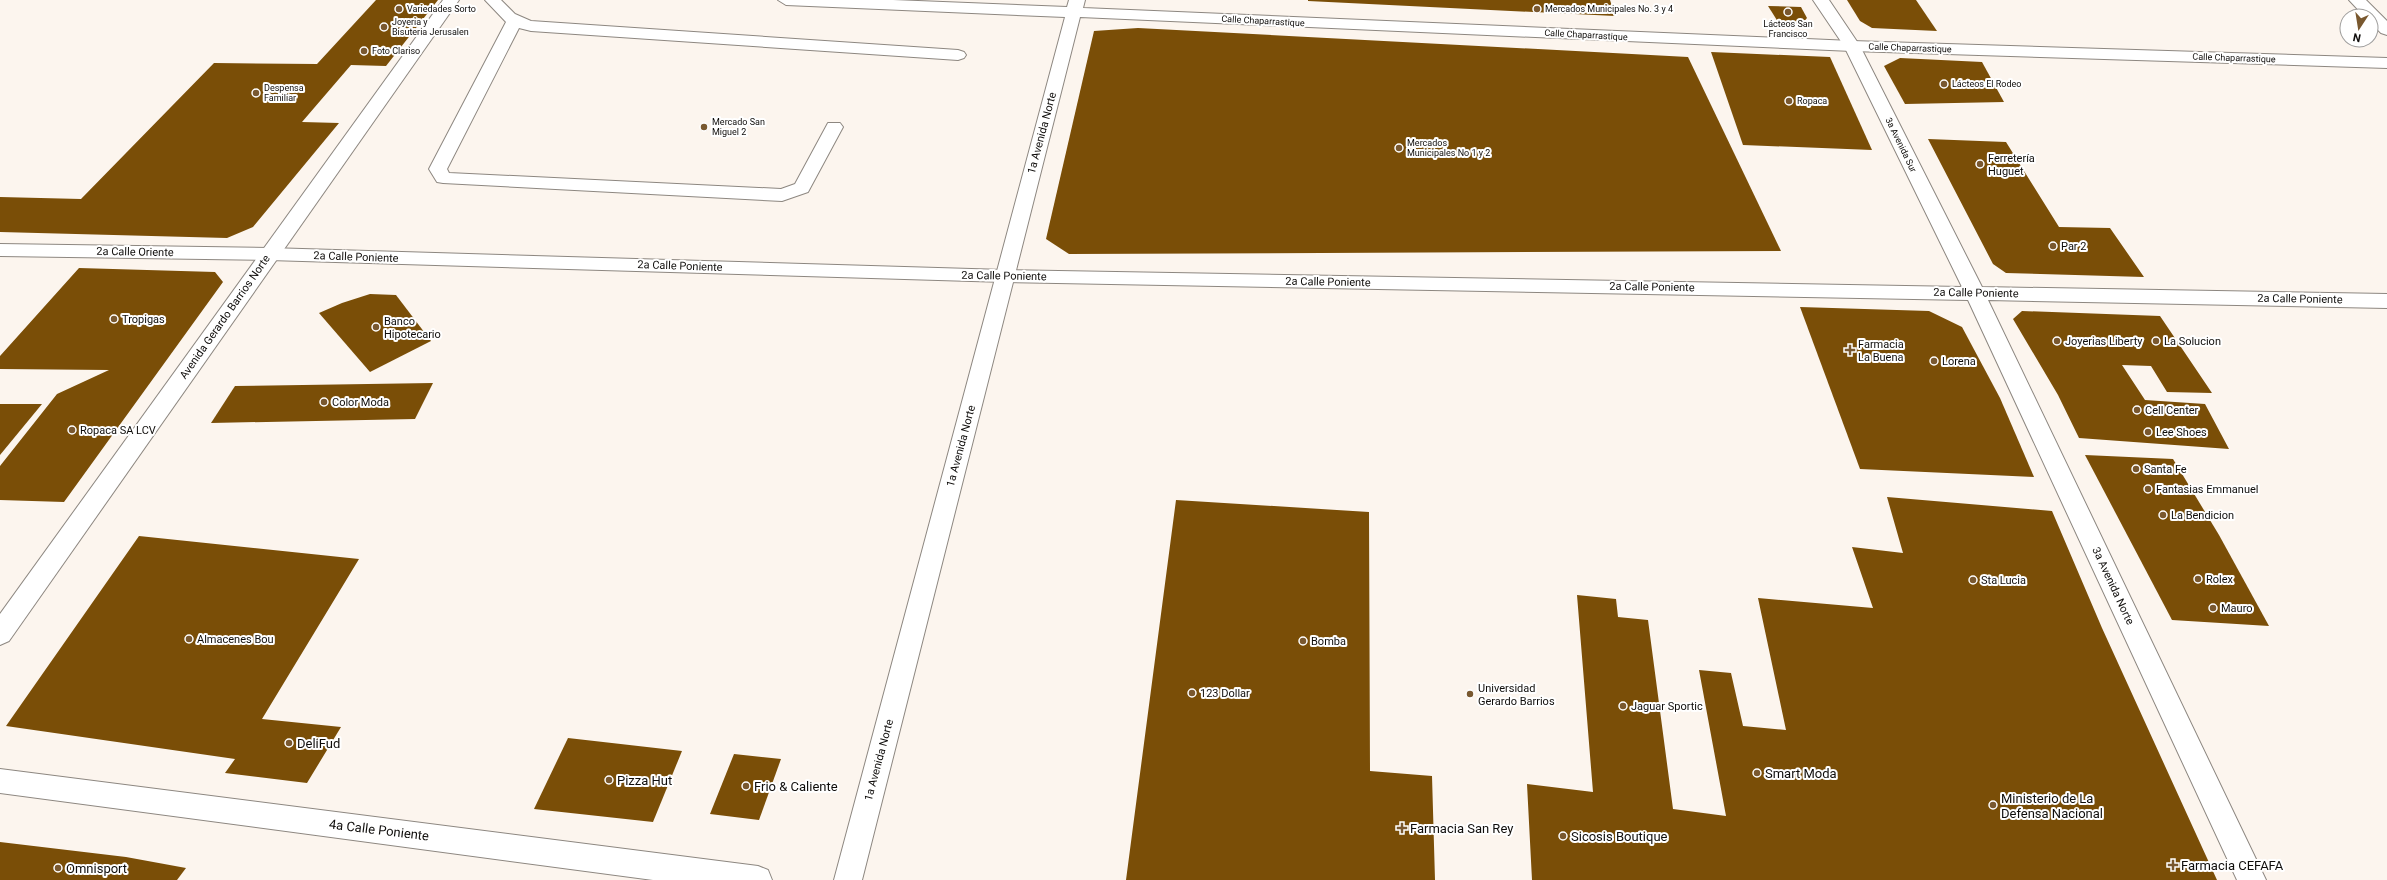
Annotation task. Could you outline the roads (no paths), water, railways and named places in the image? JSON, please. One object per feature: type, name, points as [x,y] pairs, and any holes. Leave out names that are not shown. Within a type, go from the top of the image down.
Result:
[{"type":"street","name":"Avenida Gerardo Barrios Norte","points":[[0,634],[451,0]]},
{"type":"street","points":[[493,0],[505,16],[514,22],[539,26],[958,56]]},
{"type":"street","name":"Calle Chaparrastique","points":[[786,0],[1075,6],[1852,46],[2387,63]]},
{"type":"street","name":"3a Avenida Sur","points":[[1822,0],[1852,46],[1975,293]]},
{"type":"street","points":[[2357,0],[2387,30]]},
{"type":"street","name":"1a Avenida Norte","points":[[848,880],[1075,6]]},
{"type":"street","points":[[514,22],[438,169],[443,178],[782,195],[802,188],[834,127]]},
{"type":"street","name":"2a Calle Oriente","points":[[0,250],[269,254]]},
{"type":"street","name":"2a Calle Poniente","points":[[269,254],[1005,276],[2387,301]]},
{"type":"street","name":"3a Avenida Norte","points":[[1975,293],[2252,880]]},
{"type":"street","name":"4a Calle Poniente","points":[[0,780],[758,880]]},
{"type":"place","name":"Variedades Sorto","points":[[399,9]]},
{"type":"place","name":"Mercados Municipales No. 3 y 4","points":[[1537,9]]},
{"type":"place","name":"Lácteos San Francisco","points":[[1788,12]]},
{"type":"place","name":"Joyeria y Bisuteria Jerusalen","points":[[384,27]]},
{"type":"place","name":"Foto Clariso","points":[[364,51]]},
{"type":"place","name":"Lácteos El Rodeo","points":[[1944,84]]},
{"type":"place","name":"Despensa Familiar","points":[[256,93]]},
{"type":"place","name":"Ropaca","points":[[1789,101]]},
{"type":"place","name":"Mercado San Miguel 2","points":[[704,127]]},
{"type":"place","name":"Mercados Municipales No 1 y 2","points":[[1399,148]]},
{"type":"place","name":"Ferretería Huguet","points":[[1980,164]]},
{"type":"place","name":"Par 2","points":[[2053,246]]},
{"type":"place","name":"Tropigas","points":[[114,319]]},
{"type":"place","name":"Banco Hipotecario","points":[[376,327]]},
{"type":"place","name":"Joyerias Liberty","points":[[2057,341]]},
{"type":"place","name":"La Solucion","points":[[2156,341]]},
{"type":"place","name":"Farmacia La Buena","points":[[1850,350]]},
{"type":"place","name":"Lorena","points":[[1934,361]]},
{"type":"place","name":"Color Moda","points":[[324,402]]},
{"type":"place","name":"Cell Center","points":[[2137,410]]},
{"type":"place","name":"Ropaca SA LCV","points":[[72,430]]},
{"type":"place","name":"Lee Shoes","points":[[2148,432]]},
{"type":"place","name":"Santa Fe","points":[[2136,469]]},
{"type":"place","name":"Fantasias Emmanuel","points":[[2148,489]]},
{"type":"place","name":"La Bendicion","points":[[2163,515]]},
{"type":"place","name":"Rolex","points":[[2198,579]]},
{"type":"place","name":"Sta Lucia","points":[[1973,580]]},
{"type":"place","name":"Mauro","points":[[2213,608]]},
{"type":"place","name":"Almacenes Bou","points":[[189,639]]},
{"type":"place","name":"Bomba","points":[[1303,641]]},
{"type":"place","name":"123 Dollar","points":[[1192,693]]},
{"type":"place","name":"Universidad Gerardo Barrios","points":[[1470,694]]},
{"type":"place","name":"Jaguar Sportic","points":[[1623,706]]},
{"type":"place","name":"DeliFud","points":[[289,743]]},
{"type":"place","name":"Smart Moda","points":[[1757,773]]},
{"type":"place","name":"Pizza Hut","points":[[609,780]]},
{"type":"place","name":"Frio & Caliente","points":[[746,786]]},
{"type":"place","name":"Ministerio de La Defensa Nacional","points":[[1993,805]]},
{"type":"place","name":"Farmacia San Rey","points":[[1402,828]]},
{"type":"place","name":"Sicosis Boutique","points":[[1563,836]]},
{"type":"place","name":"Farmacia CEFAFA","points":[[2173,865]]},
{"type":"place","name":"Omnisport","points":[[58,868]]}]
